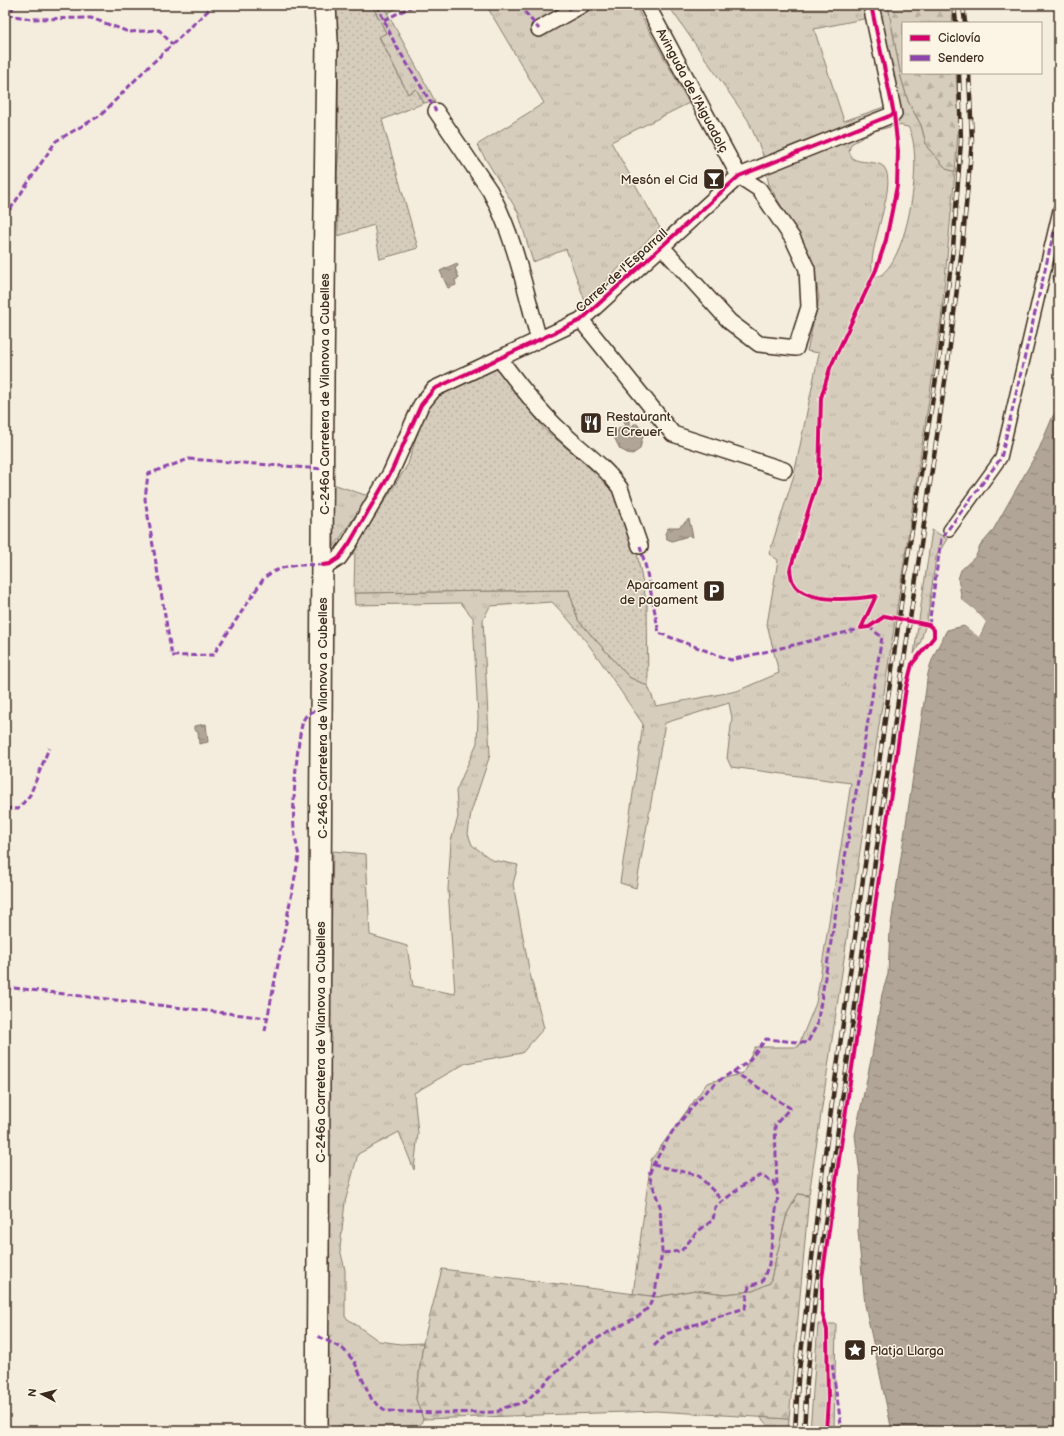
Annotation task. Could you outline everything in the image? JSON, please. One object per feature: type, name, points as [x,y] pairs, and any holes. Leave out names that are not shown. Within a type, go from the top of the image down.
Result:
[{"type":"main road","name":"C-246a Carretera de Vilanova a Cubelles","points":[[317,1431],[323,378],[327,40],[325,5]]},
{"type":"street","points":[[538,29],[582,5]]},
{"type":"street","name":"Avinguda de l'Aiguadolç","points":[[647,5],[739,176]]},
{"type":"street","name":"Carrer de l'Esparrall","points":[[323,565],[330,564],[339,558],[349,544],[391,472],[421,405],[434,389],[448,381],[581,320],[739,176],[894,114],[871,5]]},
{"type":"street","points":[[436,111],[498,205],[509,233],[539,340]]},
{"type":"street","points":[[662,247],[730,322],[759,344],[796,348],[809,308],[807,269],[793,239],[760,189],[739,176]]},
{"type":"street","points":[[949,530],[1001,458],[1059,210]]},
{"type":"street","points":[[581,320],[673,434],[784,470]]},
{"type":"street","points":[[499,358],[550,420],[600,464],[615,480],[620,488],[640,546]]},
{"type":"green space","points":[[334,5],[372,5],[386,33],[379,37],[408,94],[416,89],[424,103],[382,120],[418,248],[380,259],[374,225],[338,236],[337,172],[340,139],[338,128],[338,29]]},
{"type":"green space","points":[[372,5],[383,5],[435,101],[424,103],[416,89],[408,94],[379,36],[386,33]]},
{"type":"green space","points":[[383,5],[403,5],[388,13]]},
{"type":"green space","points":[[486,5],[635,5],[689,103],[611,142],[660,228],[585,301],[566,249],[533,262],[518,212],[477,145],[544,103]]},
{"type":"green space","points":[[668,5],[888,5],[901,77],[908,101],[921,125],[927,147],[947,169],[955,172],[941,321],[809,1195],[798,1194],[787,1214],[770,1283],[753,1291],[725,1294],[695,1290],[658,1297],[633,1294],[651,1160],[707,1083],[743,1073],[755,1047],[798,1047],[816,1003],[851,783],[731,767],[727,758],[732,718],[729,703],[665,723],[636,888],[620,883],[643,724],[589,645],[552,602],[490,606],[483,620],[490,755],[471,812],[468,834],[472,845],[492,860],[518,865],[513,884],[530,974],[544,1028],[522,1053],[466,1063],[414,1093],[418,1133],[414,1170],[399,1132],[358,1154],[345,1202],[340,1249],[345,1270],[345,1317],[379,1341],[401,1344],[423,1343],[416,1398],[423,1419],[417,1431],[327,1431],[328,1079],[333,851],[366,854],[370,935],[407,946],[413,986],[455,994],[448,889],[451,841],[458,817],[456,791],[477,743],[478,717],[473,618],[461,603],[355,605],[354,593],[569,590],[578,620],[629,677],[648,686],[656,706],[737,691],[779,673],[767,624],[778,560],[769,554],[794,475],[819,353],[807,351],[819,298],[815,275],[807,251],[769,185],[762,152],[748,120]],"holes":[[[868,18],[887,106],[844,121],[814,29]],[[898,125],[908,127],[913,140],[915,159],[914,182],[905,231],[897,252],[888,268],[877,277],[873,276],[873,251],[885,203],[888,176],[884,167],[881,165],[877,163],[855,160],[852,158],[849,151],[851,144],[874,131]]]},
{"type":"green space","points":[[888,5],[951,5],[953,22],[902,22],[902,74],[956,74],[959,119],[955,172],[947,169],[927,147],[921,125],[908,101],[901,77]]},
{"type":"green space","points":[[499,366],[544,429],[615,489],[635,543],[647,605],[648,686],[629,677],[578,620],[569,590],[354,593],[355,548],[408,464],[425,407],[434,398]]},
{"type":"green space","points":[[333,484],[365,495],[370,494],[334,547]]},
{"type":"green space","points":[[932,530],[947,539],[936,557],[928,615],[921,641],[914,654]]},
{"type":"green space","points":[[798,1194],[809,1196],[789,1419],[656,1411],[423,1419],[416,1399],[423,1343],[442,1269],[658,1297],[695,1290],[725,1294],[753,1291],[770,1283],[787,1214]]},
{"type":"green space","points":[[818,1324],[836,1324],[834,1431],[810,1431]]},
{"type":"green space","points":[[760,1417],[789,1419],[788,1431],[773,1431]]},
{"type":"water","points":[[1059,257],[1059,289],[1053,278]]},
{"type":"water","points":[[457,263],[458,266],[455,268],[459,278],[455,280],[456,285],[448,288],[440,271]]},
{"type":"water","points":[[1059,408],[1059,1431],[892,1431],[865,1305],[858,1231],[860,1174],[855,1135],[872,1055],[882,994],[888,974],[890,931],[928,673],[939,644],[947,630],[964,626],[980,636],[986,622],[975,610],[962,600],[958,579],[961,570],[976,556],[980,546],[992,532],[1039,449],[1053,416]]},
{"type":"water","points":[[629,420],[629,426],[632,427],[634,424],[637,424],[645,433],[640,449],[631,455],[620,449],[614,437],[619,428],[626,426],[624,421]]},
{"type":"water","points":[[689,519],[693,537],[688,536],[672,541],[667,539],[665,534],[667,529],[671,527],[679,527]]},
{"type":"water","points":[[206,724],[208,742],[199,744],[198,732],[194,730],[194,726]]},
{"type":"pier","points":[[962,600],[975,610],[986,622],[979,637],[962,624],[965,624],[979,633],[984,623],[974,611],[961,602]]},
{"type":"railway","points":[[954,5],[956,22]]},
{"type":"railway","points":[[963,5],[965,22]]},
{"type":"railway","points":[[795,1431],[798,1380],[819,1197],[906,568],[940,353],[953,248],[961,141],[959,74]]},
{"type":"railway","points":[[804,1431],[807,1381],[816,1289],[884,796],[949,354],[962,248],[972,141],[969,74]]},
{"type":"marked path","points":[[14,5],[9,15],[31,19],[91,18],[129,32],[159,30],[172,44]]},
{"type":"marked path","points":[[5,217],[56,141],[101,115],[143,72],[214,5]]},
{"type":"marked path","points":[[254,5],[281,5]]},
{"type":"marked path","points":[[377,5],[395,44],[436,111]]},
{"type":"marked path","points":[[384,20],[415,5]]},
{"type":"marked path","points":[[519,5],[539,29]]},
{"type":"marked path","points":[[567,5],[571,11]]},
{"type":"marked path","points":[[929,625],[941,539],[1001,458],[1059,210]]},
{"type":"marked path","points":[[323,469],[189,459],[148,474],[145,499],[172,656],[213,655],[264,578],[285,567],[300,565],[323,565]]},
{"type":"marked path","points":[[640,546],[659,633],[731,660],[864,628]]},
{"type":"marked path","points":[[318,1336],[343,1349],[354,1361],[372,1400],[386,1411],[434,1413],[497,1412],[503,1408],[525,1402],[581,1349],[603,1335],[639,1316],[649,1307],[655,1292],[662,1253],[660,1206],[649,1175],[672,1132],[703,1094],[720,1080],[748,1062],[766,1039],[807,1043],[817,1025],[882,637],[869,627]]},
{"type":"marked path","points":[[265,1031],[299,856],[294,828],[294,790],[301,727],[307,715],[322,709]]},
{"type":"marked path","points":[[5,808],[18,809],[30,795],[49,748]]},
{"type":"marked path","points":[[5,987],[268,1018]]},
{"type":"marked path","points":[[733,1071],[790,1108],[775,1125],[777,1187]]},
{"type":"marked path","points":[[653,1165],[698,1175],[722,1200]]},
{"type":"marked path","points":[[654,1346],[666,1334],[745,1308],[749,1286],[762,1282],[769,1264],[778,1195],[773,1181],[760,1176],[746,1183],[715,1207],[713,1220],[697,1232],[681,1251],[662,1253]]},
{"type":"marked path","points":[[832,1364],[842,1431]]},
{"type":"cycle path","points":[[861,628],[876,596],[831,599],[808,594],[799,589],[793,582],[790,570],[819,476],[821,398],[830,368],[876,270],[886,240],[897,186],[898,151],[894,114],[871,5]]},
{"type":"cycle path","points":[[323,565],[330,564],[339,558],[349,544],[391,472],[421,405],[434,389],[581,320],[739,176],[894,114]]},
{"type":"cycle path","points":[[826,1431],[828,1400],[827,1330],[822,1312],[822,1279],[906,688],[912,664],[934,637],[934,630],[929,625],[885,616],[869,627],[861,628]]},
{"type":"place","name":"Mesón el Cid","points":[[714,179]]},
{"type":"place","name":"Restaurant El Creuer","points":[[591,423]]},
{"type":"place","name":"Aparcament de pagament","points":[[714,591]]},
{"type":"place","name":"Platja Llarga","points":[[855,1350]]}]
